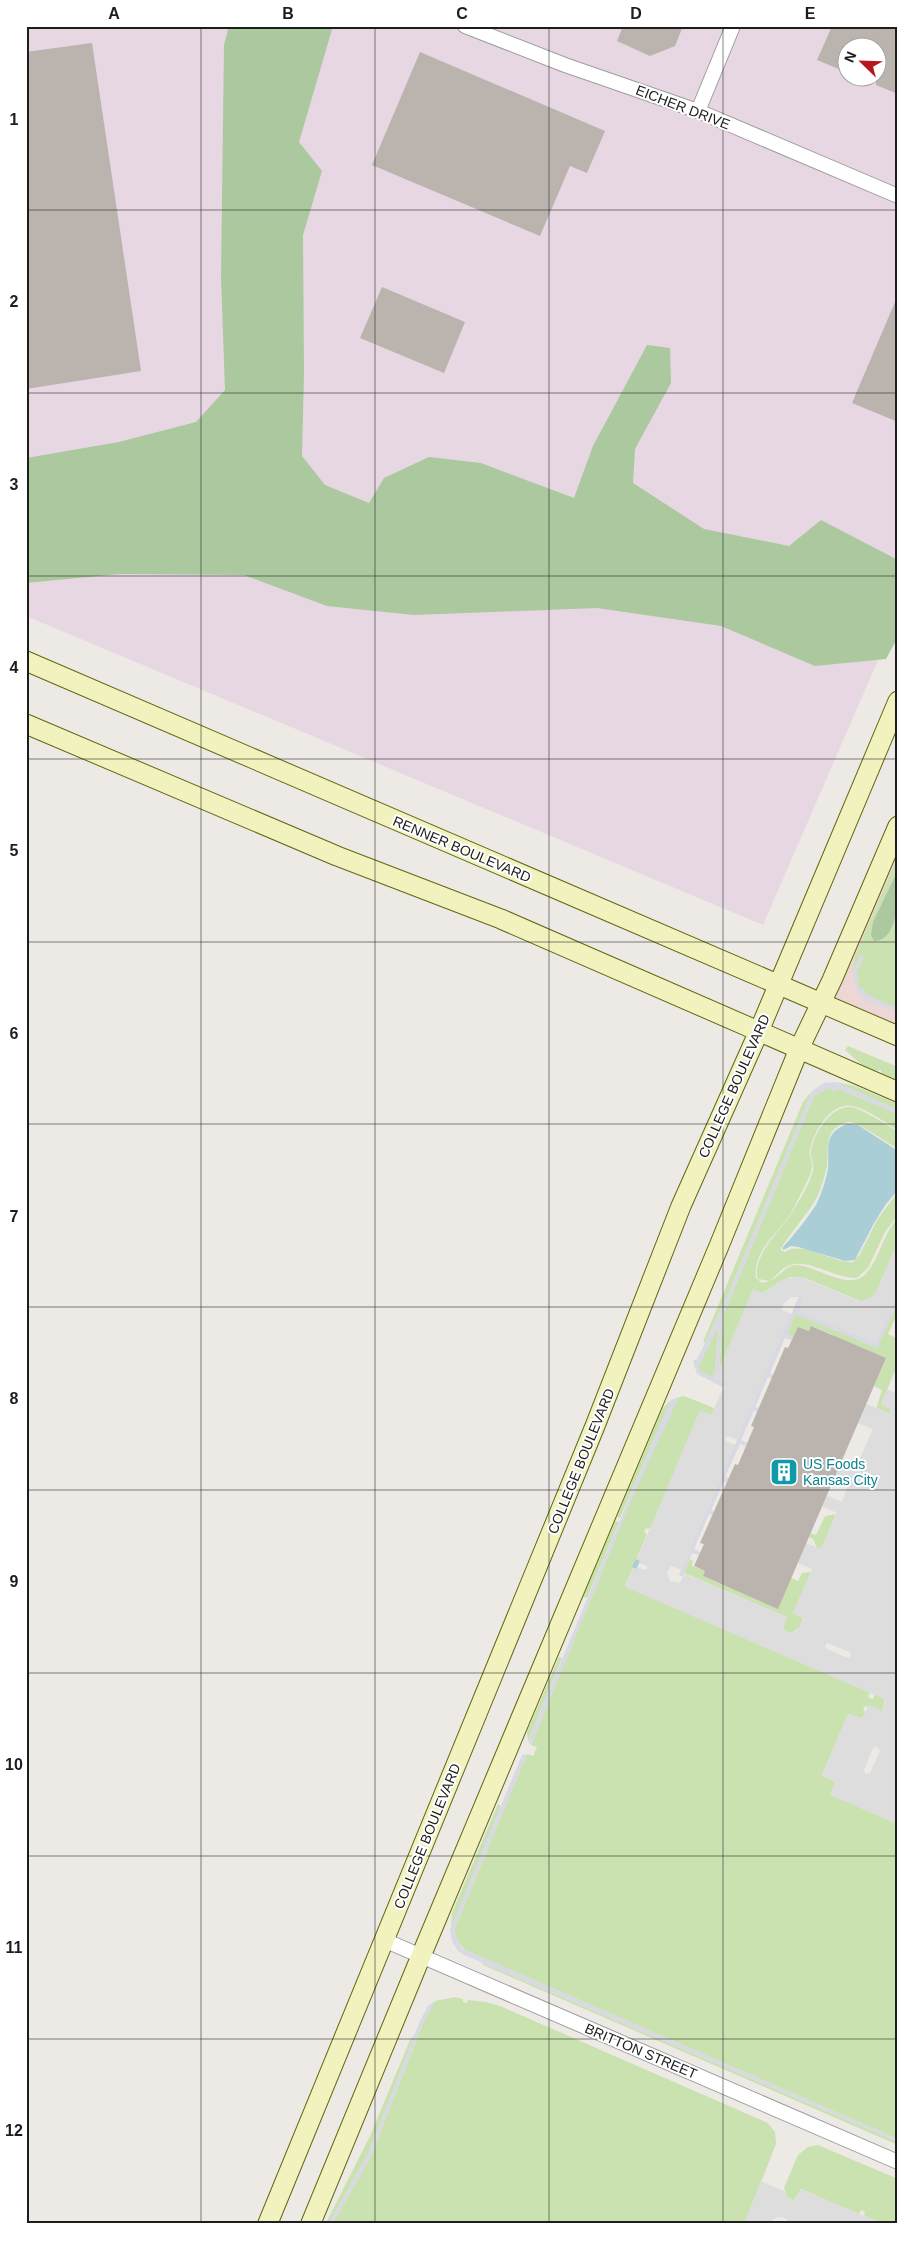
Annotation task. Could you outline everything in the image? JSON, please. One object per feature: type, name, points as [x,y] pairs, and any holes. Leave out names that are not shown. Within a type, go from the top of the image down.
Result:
[{"type":"main road","name":"RENNER BOULEVARD","points":[[26,661],[898,1036]]},
{"type":"main road","name":"COLLEGE BOULEVARD","points":[[268,2223],[595,1426],[681,1206],[759,1031],[898,701]]},
{"type":"main road","points":[[26,724],[337,856],[501,919],[898,1092]]},
{"type":"main road","points":[[311,2223],[719,1246],[799,1049],[898,826]]},
{"type":"street","name":"EICHER DRIVE","points":[[464,26],[565,65],[698,111],[898,196]]},
{"type":"street","points":[[698,111],[732,26]]},
{"type":"street","name":"BRITTON STREET","points":[[384,1940],[898,2162]]},
{"type":"shaded area","points":[[26,26],[898,26],[898,614],[763,925],[26,616]]},
{"type":"shaded area","points":[[898,826],[898,1037],[820,1004]]},
{"type":"shaded area","points":[[860,955],[864,957],[856,974],[860,988],[865,990],[865,994],[898,1008],[898,1012],[863,999],[859,994],[852,973]]},
{"type":"shaded area","points":[[835,1082],[898,1110],[898,1114],[837,1088],[835,1092],[828,1088],[814,1096],[723,1316],[719,1370],[715,1378],[726,1383],[725,1388],[697,1374],[693,1361],[697,1359],[730,1290],[812,1091],[824,1083]],"holes":[[[719,1326],[715,1370],[712,1377],[700,1371],[698,1367]]]},
{"type":"shaded area","points":[[898,1242],[898,1291],[875,1343],[800,1311],[804,1300],[802,1297],[791,1297],[783,1304],[782,1310],[792,1314],[737,1440],[728,1436],[725,1438],[726,1441],[735,1445],[681,1570],[671,1566],[667,1573],[670,1581],[680,1583],[685,1574],[787,1617],[783,1630],[790,1633],[797,1631],[804,1619],[793,1613],[812,1569],[798,1563],[806,1543],[821,1549],[837,1513],[822,1506],[827,1496],[842,1502],[848,1486],[834,1479],[842,1460],[857,1465],[873,1429],[858,1423],[866,1404],[890,1413],[890,1409],[881,1404],[887,1389],[895,1393],[898,1386],[898,1824],[830,1795],[835,1782],[822,1775],[848,1714],[862,1718],[869,1705],[882,1711],[885,1703],[884,1699],[625,1587],[634,1566],[645,1570],[647,1568],[647,1566],[636,1562],[700,1410],[710,1415],[713,1414],[714,1408],[725,1388],[726,1383],[715,1378],[753,1289],[764,1293],[784,1279],[801,1277],[858,1301],[866,1300],[875,1294]],"holes":[[[827,1643],[850,1652],[851,1656],[848,1658],[827,1649],[825,1646]],[[877,1746],[880,1751],[870,1773],[866,1774],[864,1770],[873,1748]]]},
{"type":"shaded area","points":[[898,1291],[898,1302],[877,1348],[795,1314],[787,1334],[793,1337],[792,1340],[785,1338],[770,1373],[776,1377],[774,1380],[768,1377],[755,1407],[759,1408],[757,1412],[754,1410],[741,1440],[747,1443],[746,1446],[740,1444],[725,1477],[729,1478],[727,1482],[724,1481],[711,1510],[717,1513],[715,1516],[709,1514],[694,1549],[700,1552],[699,1555],[692,1553],[683,1577],[679,1575],[799,1296],[804,1299],[800,1311],[875,1343]]},
{"type":"shaded area","points":[[679,1397],[633,1496],[531,1745],[528,1741],[638,1477],[671,1400]]},
{"type":"shaded area","points":[[527,1754],[454,1930],[458,1942],[463,1949],[898,2139],[898,2142],[458,1951],[452,1941],[450,1929],[522,1755]]},
{"type":"shaded area","points":[[435,2001],[422,2025],[371,2156],[333,2223],[329,2223],[368,2154],[420,2021],[428,2006]]},
{"type":"shaded area","points":[[761,2181],[784,2191],[787,2197],[793,2201],[796,2200],[800,2189],[881,2223],[787,2223],[787,2219],[781,2217],[775,2218],[769,2223],[744,2223]]},
{"type":"green space","points":[[229,26],[333,26],[299,142],[322,171],[303,235],[304,372],[302,456],[325,485],[369,503],[384,478],[429,457],[481,463],[574,498],[593,446],[647,345],[670,348],[671,383],[635,449],[633,483],[704,529],[789,546],[821,520],[898,560],[898,637],[886,659],[815,666],[721,626],[597,608],[414,615],[327,606],[244,575],[120,574],[26,583],[26,458],[119,442],[196,422],[225,390],[221,277],[224,45]]},
{"type":"green space","points":[[898,857],[898,870],[873,922],[881,941],[885,938],[898,913],[898,1008],[871,997],[860,988],[856,976],[864,957],[852,973],[855,956]]},
{"type":"green space","points":[[898,870],[898,900],[893,923],[883,939],[874,941],[871,935],[873,922]]},
{"type":"green space","points":[[848,1046],[898,1067],[898,1082],[881,1073],[881,1070],[873,1071],[861,1064],[845,1050]]},
{"type":"green space","points":[[835,1082],[855,1086],[898,1104],[898,1110]]},
{"type":"green space","points":[[828,1088],[837,1088],[898,1114],[898,1131],[872,1114],[856,1107],[844,1106],[838,1108],[826,1117],[814,1136],[810,1149],[812,1167],[805,1186],[791,1213],[762,1251],[758,1260],[756,1278],[762,1283],[770,1281],[788,1267],[795,1265],[811,1268],[847,1280],[855,1280],[862,1277],[873,1265],[888,1232],[898,1218],[898,1242],[877,1290],[872,1297],[860,1301],[805,1278],[791,1277],[781,1281],[763,1293],[719,1370],[723,1316],[814,1096]]},
{"type":"green space","points":[[812,1091],[730,1290],[705,1343],[703,1342],[803,1102]]},
{"type":"green space","points":[[855,1108],[898,1132],[898,1149],[852,1122],[840,1125],[834,1129],[829,1140],[827,1166],[818,1195],[781,1250],[785,1252],[792,1249],[809,1250],[837,1260],[853,1262],[859,1256],[877,1220],[898,1192],[898,1215],[885,1232],[868,1268],[857,1278],[804,1264],[796,1264],[785,1267],[770,1281],[758,1279],[759,1261],[769,1243],[793,1211],[807,1186],[813,1170],[811,1153],[813,1144],[826,1120],[839,1109]]},
{"type":"green space","points":[[898,1302],[898,1312],[888,1334],[898,1339],[898,1364],[881,1404],[890,1409],[891,1412],[888,1414],[876,1409],[882,1390],[874,1386],[886,1358],[833,1337],[833,1335],[812,1326],[809,1331],[798,1327],[793,1337],[787,1334],[795,1313],[877,1348]]},
{"type":"green space","points":[[719,1324],[715,1370],[712,1377],[699,1371],[698,1367]]},
{"type":"green space","points":[[684,1396],[712,1407],[715,1411],[711,1415],[700,1411],[651,1527],[649,1529],[646,1528],[644,1532],[647,1534],[646,1537],[625,1586],[870,1692],[868,1698],[873,1699],[875,1694],[885,1700],[882,1711],[865,1706],[863,1710],[866,1712],[862,1718],[848,1714],[822,1775],[835,1782],[831,1795],[898,1824],[898,2139],[465,1950],[458,1942],[454,1930],[527,1754],[533,1756],[537,1747],[531,1745],[633,1496],[674,1404],[679,1397]]},
{"type":"green space","points":[[671,1400],[620,1518],[617,1517],[662,1409]]},
{"type":"green space","points":[[836,1514],[821,1549],[817,1548],[813,1539],[809,1537],[811,1533],[816,1535],[825,1516]]},
{"type":"green space","points":[[615,1521],[619,1522],[587,1598],[583,1597],[585,1590]]},
{"type":"green space","points":[[690,1559],[693,1561],[692,1566],[705,1571],[703,1576],[725,1586],[791,1578],[798,1581],[802,1573],[811,1572],[793,1613],[803,1618],[800,1627],[792,1633],[785,1631],[783,1627],[787,1617],[684,1573]]},
{"type":"green space","points":[[559,1657],[562,1658],[528,1741],[527,1732]]},
{"type":"green space","points":[[498,1804],[501,1806],[451,1929],[452,1913]]},
{"type":"green space","points":[[483,1963],[898,2142],[898,2145],[483,1965]]},
{"type":"green space","points":[[455,1997],[463,1999],[463,2002],[467,2003],[468,2000],[500,2006],[768,2123],[775,2132],[776,2144],[745,2223],[333,2223],[371,2156],[423,2023],[435,2001]]},
{"type":"green space","points":[[415,2034],[368,2154],[329,2223],[326,2223],[370,2136],[410,2040]]},
{"type":"green space","points":[[818,2145],[898,2179],[898,2223],[881,2223],[864,2216],[865,2212],[861,2210],[859,2214],[801,2189],[794,2201],[787,2197],[784,2188],[798,2155],[808,2147]]},
{"type":"water","points":[[847,1124],[858,1125],[898,1151],[898,1190],[874,1223],[855,1260],[845,1261],[791,1246],[783,1250],[783,1247],[816,1205],[828,1169],[829,1142],[834,1132]]},
{"type":"building","points":[[623,26],[683,26],[675,46],[650,56],[617,41]]},
{"type":"building","points":[[832,26],[898,26],[898,94],[883,88],[886,88],[886,38],[836,38],[836,68],[817,60]]},
{"type":"building","points":[[92,43],[141,371],[26,389],[26,52]]},
{"type":"building","points":[[420,52],[605,131],[587,173],[570,166],[540,236],[372,165]]},
{"type":"building","points":[[382,287],[465,322],[444,373],[360,338]]},
{"type":"building","points":[[898,295],[898,422],[852,403]]},
{"type":"building","name":"US Foods Kansas City","points":[[811,1326],[886,1358],[778,1609],[703,1576],[705,1571],[694,1566],[704,1544],[700,1543],[735,1464],[738,1465],[754,1427],[751,1426],[785,1347],[788,1348],[798,1327],[809,1331]]},
{"type":"waterway","points":[[635,1566],[637,1562]]},
{"type":"place","name":"US Foods Kansas City","points":[[784,1472]]}]
